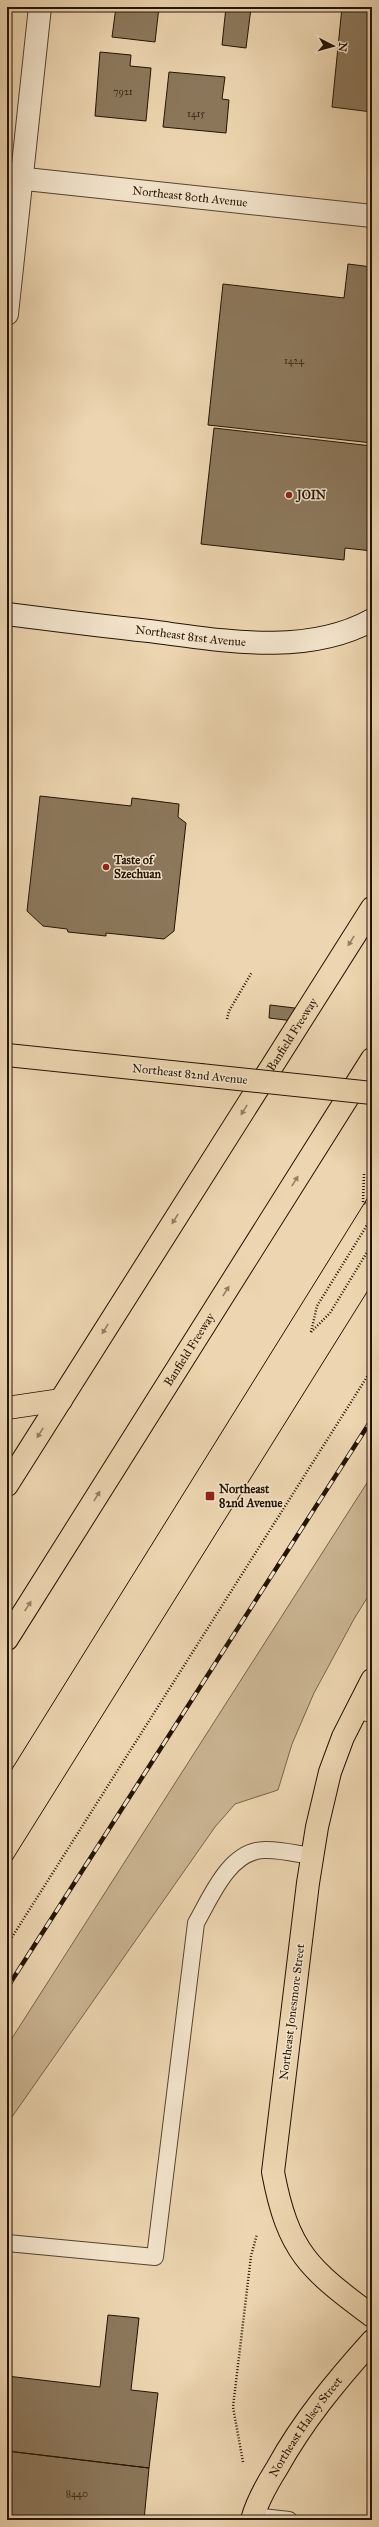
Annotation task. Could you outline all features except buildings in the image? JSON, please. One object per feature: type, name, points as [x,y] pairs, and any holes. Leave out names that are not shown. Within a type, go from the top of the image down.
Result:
[{"type":"main road","name":"Banfield Freeway","points":[[7,1485],[372,908]]},
{"type":"main road","name":"Northeast 82nd Avenue","points":[[7,1055],[372,1093]]},
{"type":"main road","name":"Banfield Freeway","points":[[7,1639],[372,1059]]},
{"type":"main road","points":[[7,1408],[61,1400]]},
{"type":"main road","name":"Northeast Jonesmore Street","points":[[372,1680],[364,1712],[330,1772],[312,1856],[273,2172],[283,2218],[303,2256],[316,2273],[372,2316]]},
{"type":"main road","name":"Northeast Halsey Street","points":[[253,2518],[265,2488],[296,2434],[344,2372],[372,2341]]},
{"type":"street","points":[[7,314],[14,178],[40,7]]},
{"type":"street","name":"Northeast 80th Avenue","points":[[14,178],[372,216]]},
{"type":"street","name":"Northeast 81st Avenue","points":[[7,614],[214,639],[267,642],[298,641],[323,637],[342,632],[372,620]]},
{"type":"lane","points":[[7,2244],[155,2257],[196,1923],[219,1883],[242,1855],[263,1850],[312,1856]]},
{"type":"lane","points":[[253,2518],[289,2520]]},
{"type":"path","points":[[227,1018],[252,972]]},
{"type":"path","points":[[364,1174],[363,1202],[372,1208]]},
{"type":"path","points":[[372,1217],[317,1306],[311,1332],[330,1313],[372,1244]]},
{"type":"path","points":[[7,1945],[372,1369]]},
{"type":"path","points":[[244,2469],[233,2407],[251,2256],[259,2226]]},
{"type":"shaded area","points":[[372,1475],[372,1590],[354,1619],[314,1693],[292,1744],[278,1790],[235,1804],[215,1827],[7,2124],[7,2046]]},
{"type":"tram line","points":[[7,1777],[372,1191]]},
{"type":"tram line","points":[[7,1868],[372,1284]]},
{"type":"railway","points":[[7,1988],[372,1419]]},
{"type":"place","name":"JOIN","points":[[289,495]]},
{"type":"place","name":"Taste of Szechuan","points":[[106,867]]},
{"type":"place","name":"Northeast 82nd Avenue","points":[[210,1496]]}]
